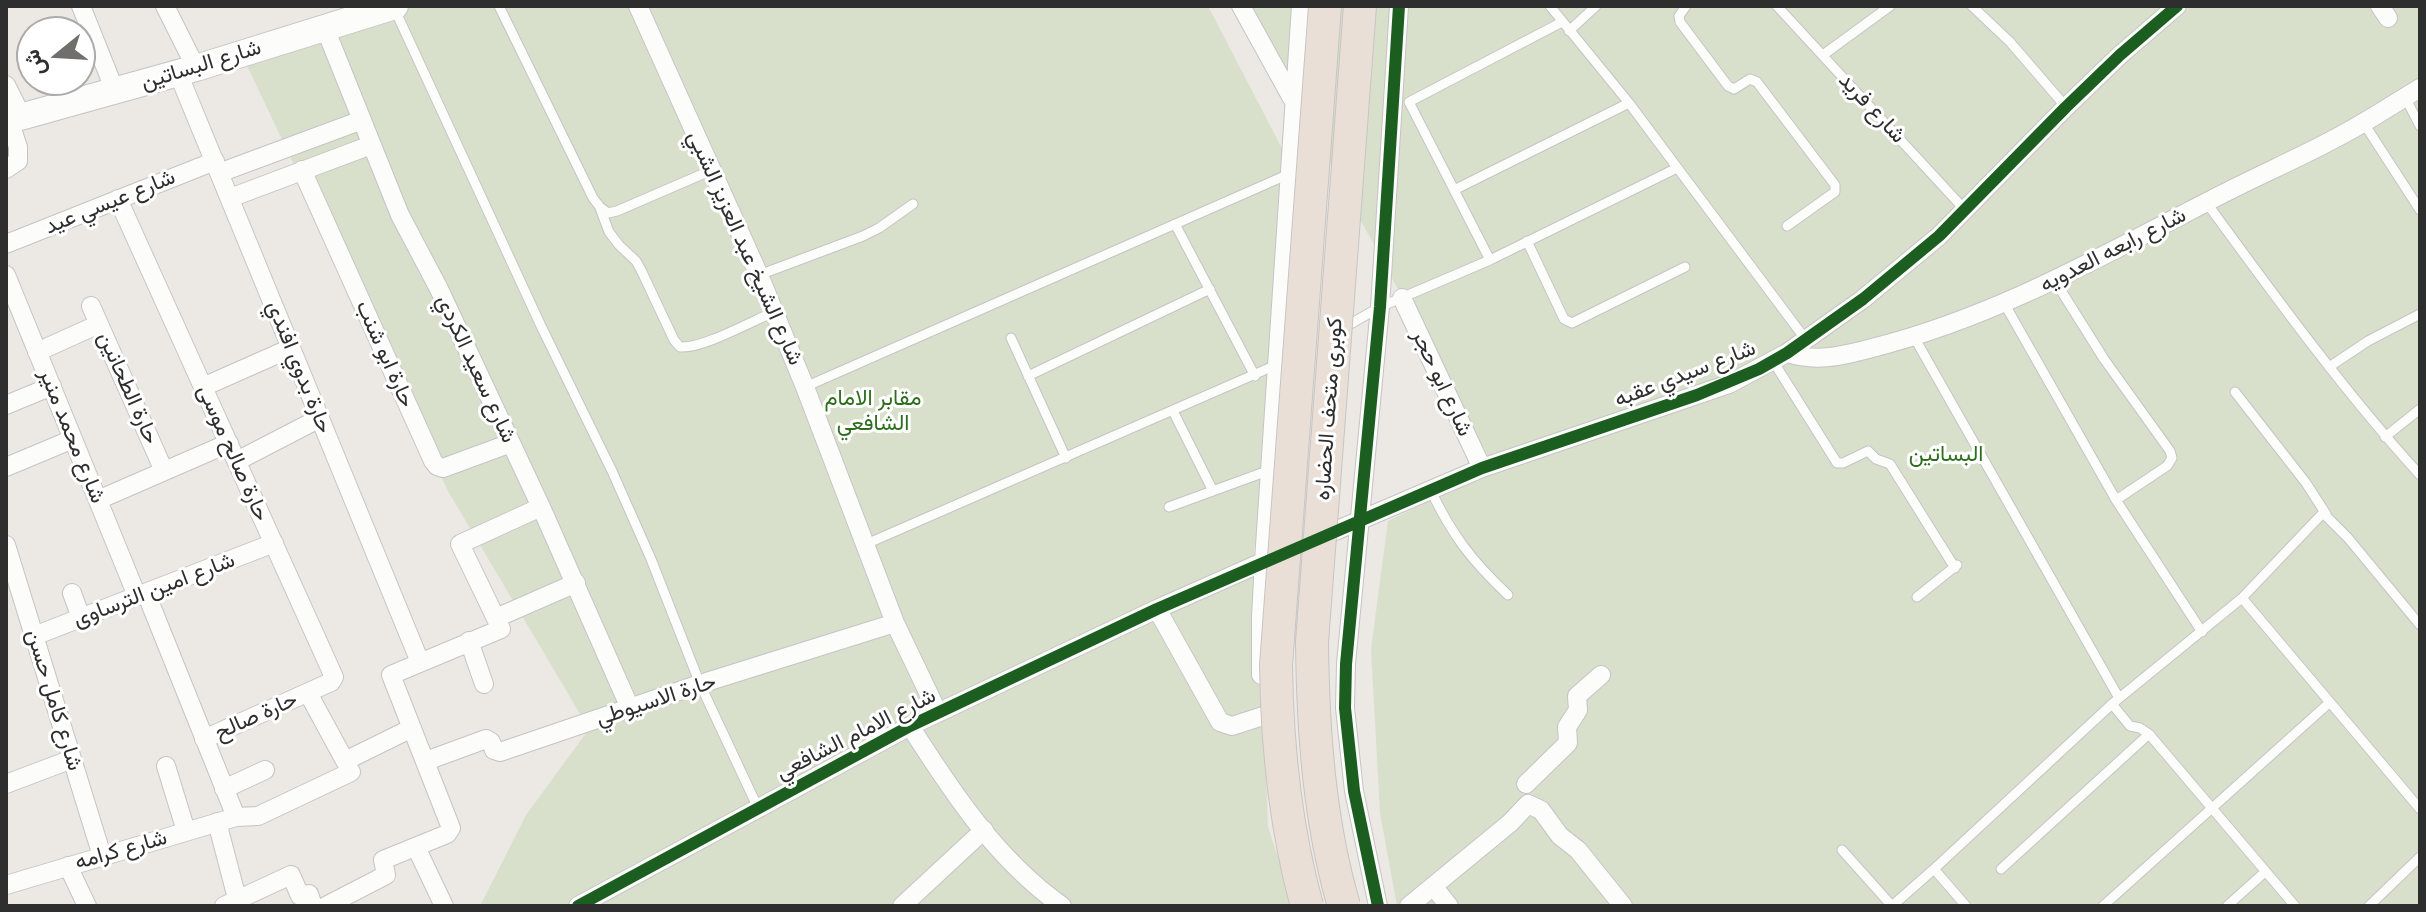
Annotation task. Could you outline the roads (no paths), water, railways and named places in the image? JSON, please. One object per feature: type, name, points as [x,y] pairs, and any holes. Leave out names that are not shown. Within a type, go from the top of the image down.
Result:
[{"type":"highway","name":"كوبرى متحف الحضاره","points":[[1307,906],[1283,794],[1276,665],[1325,6]]},
{"type":"highway","name":"كوبرى متحف الحضاره","points":[[1344,906],[1331,855],[1318,768],[1312,642],[1360,6]]},
{"type":"street","points":[[81,6],[115,91]]},
{"type":"street","name":"شارع البساتين","points":[[12,120],[187,70],[333,19],[394,6]]},
{"type":"street","name":"شارع الشيخ عبد العزيز الشبي","points":[[638,6],[759,275],[895,623],[938,713]]},
{"type":"street","points":[[1241,6],[1294,102]]},
{"type":"street","points":[[1298,906],[1276,813],[1263,716],[1261,617],[1301,6]]},
{"type":"street","points":[[1378,906],[1354,791],[1345,708],[1346,664],[1380,307],[1399,6]]},
{"type":"street","name":"شارع سيدي عقبه","points":[[1157,609],[1430,489],[1482,468],[1729,384],[1780,357],[1863,299],[1939,236],[2066,107],[2177,6]]},
{"type":"street","name":"حارة بدوي افندي","points":[[172,8],[187,70],[217,167],[420,662]]},
{"type":"street","name":"شارع سعيد الكردي","points":[[333,19],[362,120],[400,215],[439,289],[541,507],[630,708]]},
{"type":"street","points":[[6,85],[19,155],[18,161],[6,169]]},
{"type":"street","name":"شارع رابعه العدويه","points":[[1780,357],[1832,358],[1914,337],[2004,303],[2055,281],[2337,137],[2412,93]]},
{"type":"street","name":"شارع عيسي عيد","points":[[6,244],[118,199],[362,120]]},
{"type":"street","points":[[230,198],[371,145]]},
{"type":"street","name":"حارة ابو شنب","points":[[302,170],[433,461],[443,468],[511,443]]},
{"type":"street","name":"حارة صالح موسى","points":[[118,199],[334,677],[331,682],[308,693]]},
{"type":"street","name":"شارع محمد منير","points":[[7,282],[236,817]]},
{"type":"street","name":"شارع ابو حجر","points":[[1402,298],[1482,468]]},
{"type":"street","name":"حارة الطحانين","points":[[91,306],[164,471]]},
{"type":"street","points":[[37,352],[99,324]]},
{"type":"street","points":[[203,387],[291,348]]},
{"type":"street","points":[[6,405],[52,386]]},
{"type":"street","points":[[98,500],[164,471],[233,452],[320,418]]},
{"type":"street","points":[[6,467],[73,439]]},
{"type":"street","points":[[326,906],[354,900],[386,875],[383,860],[447,834],[451,828],[391,675],[501,629],[460,544],[541,507]]},
{"type":"street","name":"شارع امين الترساوى","points":[[34,636],[274,543]]},
{"type":"street","name":"شارع كامل حسن","points":[[6,545],[10,575],[34,636],[102,856]]},
{"type":"street","points":[[496,618],[576,583]]},
{"type":"street","points":[[72,593],[81,618]]},
{"type":"street","points":[[1157,609],[1220,722],[1232,726],[1263,716]]},
{"type":"street","name":"شارع الامام الشافعي","points":[[578,906],[910,726],[1157,609]]},
{"type":"street","name":"حارة الاسيوطي","points":[[426,761],[486,739],[494,750],[500,752],[700,684],[895,623]]},
{"type":"street","points":[[469,641],[484,684]]},
{"type":"street","points":[[1528,804],[1521,777],[1568,743],[1567,727],[1578,710],[1577,696],[1601,675]]},
{"type":"street","points":[[308,693],[345,761],[412,728]]},
{"type":"street","name":"حارة صالح","points":[[204,739],[308,693]]},
{"type":"street","points":[[910,726],[952,791],[984,830],[1033,883],[1062,906]]},
{"type":"street","points":[[6,784],[72,759]]},
{"type":"street","name":"شارع كرامه","points":[[6,885],[217,822],[258,816],[351,772],[345,761]]},
{"type":"street","points":[[166,766],[186,831]]},
{"type":"street","points":[[224,789],[265,770]]},
{"type":"street","points":[[1409,906],[1510,823],[1528,804]]},
{"type":"street","points":[[1528,804],[1541,810],[1560,836],[1578,850],[1623,906]]},
{"type":"street","points":[[217,822],[233,904],[291,875],[306,900]]},
{"type":"street","points":[[902,906],[984,830]]},
{"type":"street","points":[[416,847],[444,906]]},
{"type":"street","points":[[68,866],[87,906]]},
{"type":"street","points":[[1433,886],[1449,906]]},
{"type":"lane","points":[[394,6],[541,326],[612,471],[651,559],[700,684],[758,808]]},
{"type":"lane","points":[[499,6],[600,207],[608,213],[617,211],[712,170]]},
{"type":"lane","points":[[1550,6],[1629,103],[1806,340]]},
{"type":"lane","points":[[1490,260],[1409,102],[1566,26],[1596,6]]},
{"type":"lane","points":[[1686,6],[1679,16],[1680,22],[1728,86],[1734,89],[1750,79],[1757,82],[1835,185],[1835,192],[1787,226]]},
{"type":"lane","name":"شارع فريد","points":[[1777,6],[1966,211]]},
{"type":"lane","points":[[1823,55],[1890,6]]},
{"type":"lane","points":[[1972,6],[2010,42],[2066,107]]},
{"type":"lane","points":[[2412,93],[2420,126]]},
{"type":"lane","points":[[1454,190],[1629,103]]},
{"type":"lane","points":[[2363,122],[2420,210]]},
{"type":"lane","points":[[1329,336],[1380,307],[1490,260],[1677,168]]},
{"type":"lane","points":[[805,387],[1290,174]]},
{"type":"lane","points":[[2206,202],[2329,367],[2420,475]]},
{"type":"lane","points":[[759,275],[863,236],[913,204]]},
{"type":"lane","points":[[600,207],[609,232],[636,261],[680,347],[706,341],[774,312]]},
{"type":"lane","points":[[1175,224],[1255,376]]},
{"type":"lane","points":[[1527,241],[1564,319],[1572,323],[1685,267]]},
{"type":"lane","points":[[2055,281],[2172,458],[2167,466],[2116,500]]},
{"type":"lane","points":[[1028,376],[1210,289]]},
{"type":"lane","points":[[2004,303],[2116,500],[2202,632]]},
{"type":"lane","points":[[2329,367],[2368,341],[2420,314]]},
{"type":"lane","points":[[1914,337],[2130,726],[2149,734],[2295,906]]},
{"type":"lane","points":[[1011,338],[1066,458]]},
{"type":"lane","points":[[864,545],[1255,376],[1316,343]]},
{"type":"lane","points":[[1780,357],[1834,461],[1840,464],[1868,451],[1876,459],[1890,464],[1956,566],[1917,597]]},
{"type":"lane","points":[[2235,392],[2306,483],[2326,514],[2420,625]]},
{"type":"lane","points":[[2385,437],[2420,409]]},
{"type":"lane","points":[[1173,411],[1213,491]]},
{"type":"lane","points":[[1169,507],[1270,470]]},
{"type":"lane","points":[[1430,489],[1463,549],[1508,595]]},
{"type":"lane","points":[[1842,850],[1892,906],[2116,701],[2242,598],[2323,513],[2326,514]]},
{"type":"lane","points":[[2242,598],[2420,809]]},
{"type":"lane","points":[[2103,906],[2329,703]]},
{"type":"lane","points":[[2001,869],[2149,734]]},
{"type":"lane","points":[[2369,906],[2420,857]]},
{"type":"lane","points":[[1934,869],[1966,906]]},
{"type":"lane","points":[[2227,906],[2265,872]]},
{"type":"park label","name":"مقابر الامام الشافعي","points":[[873,412]]},
{"type":"park label","name":"البساتين","points":[[1946,455]]}]
